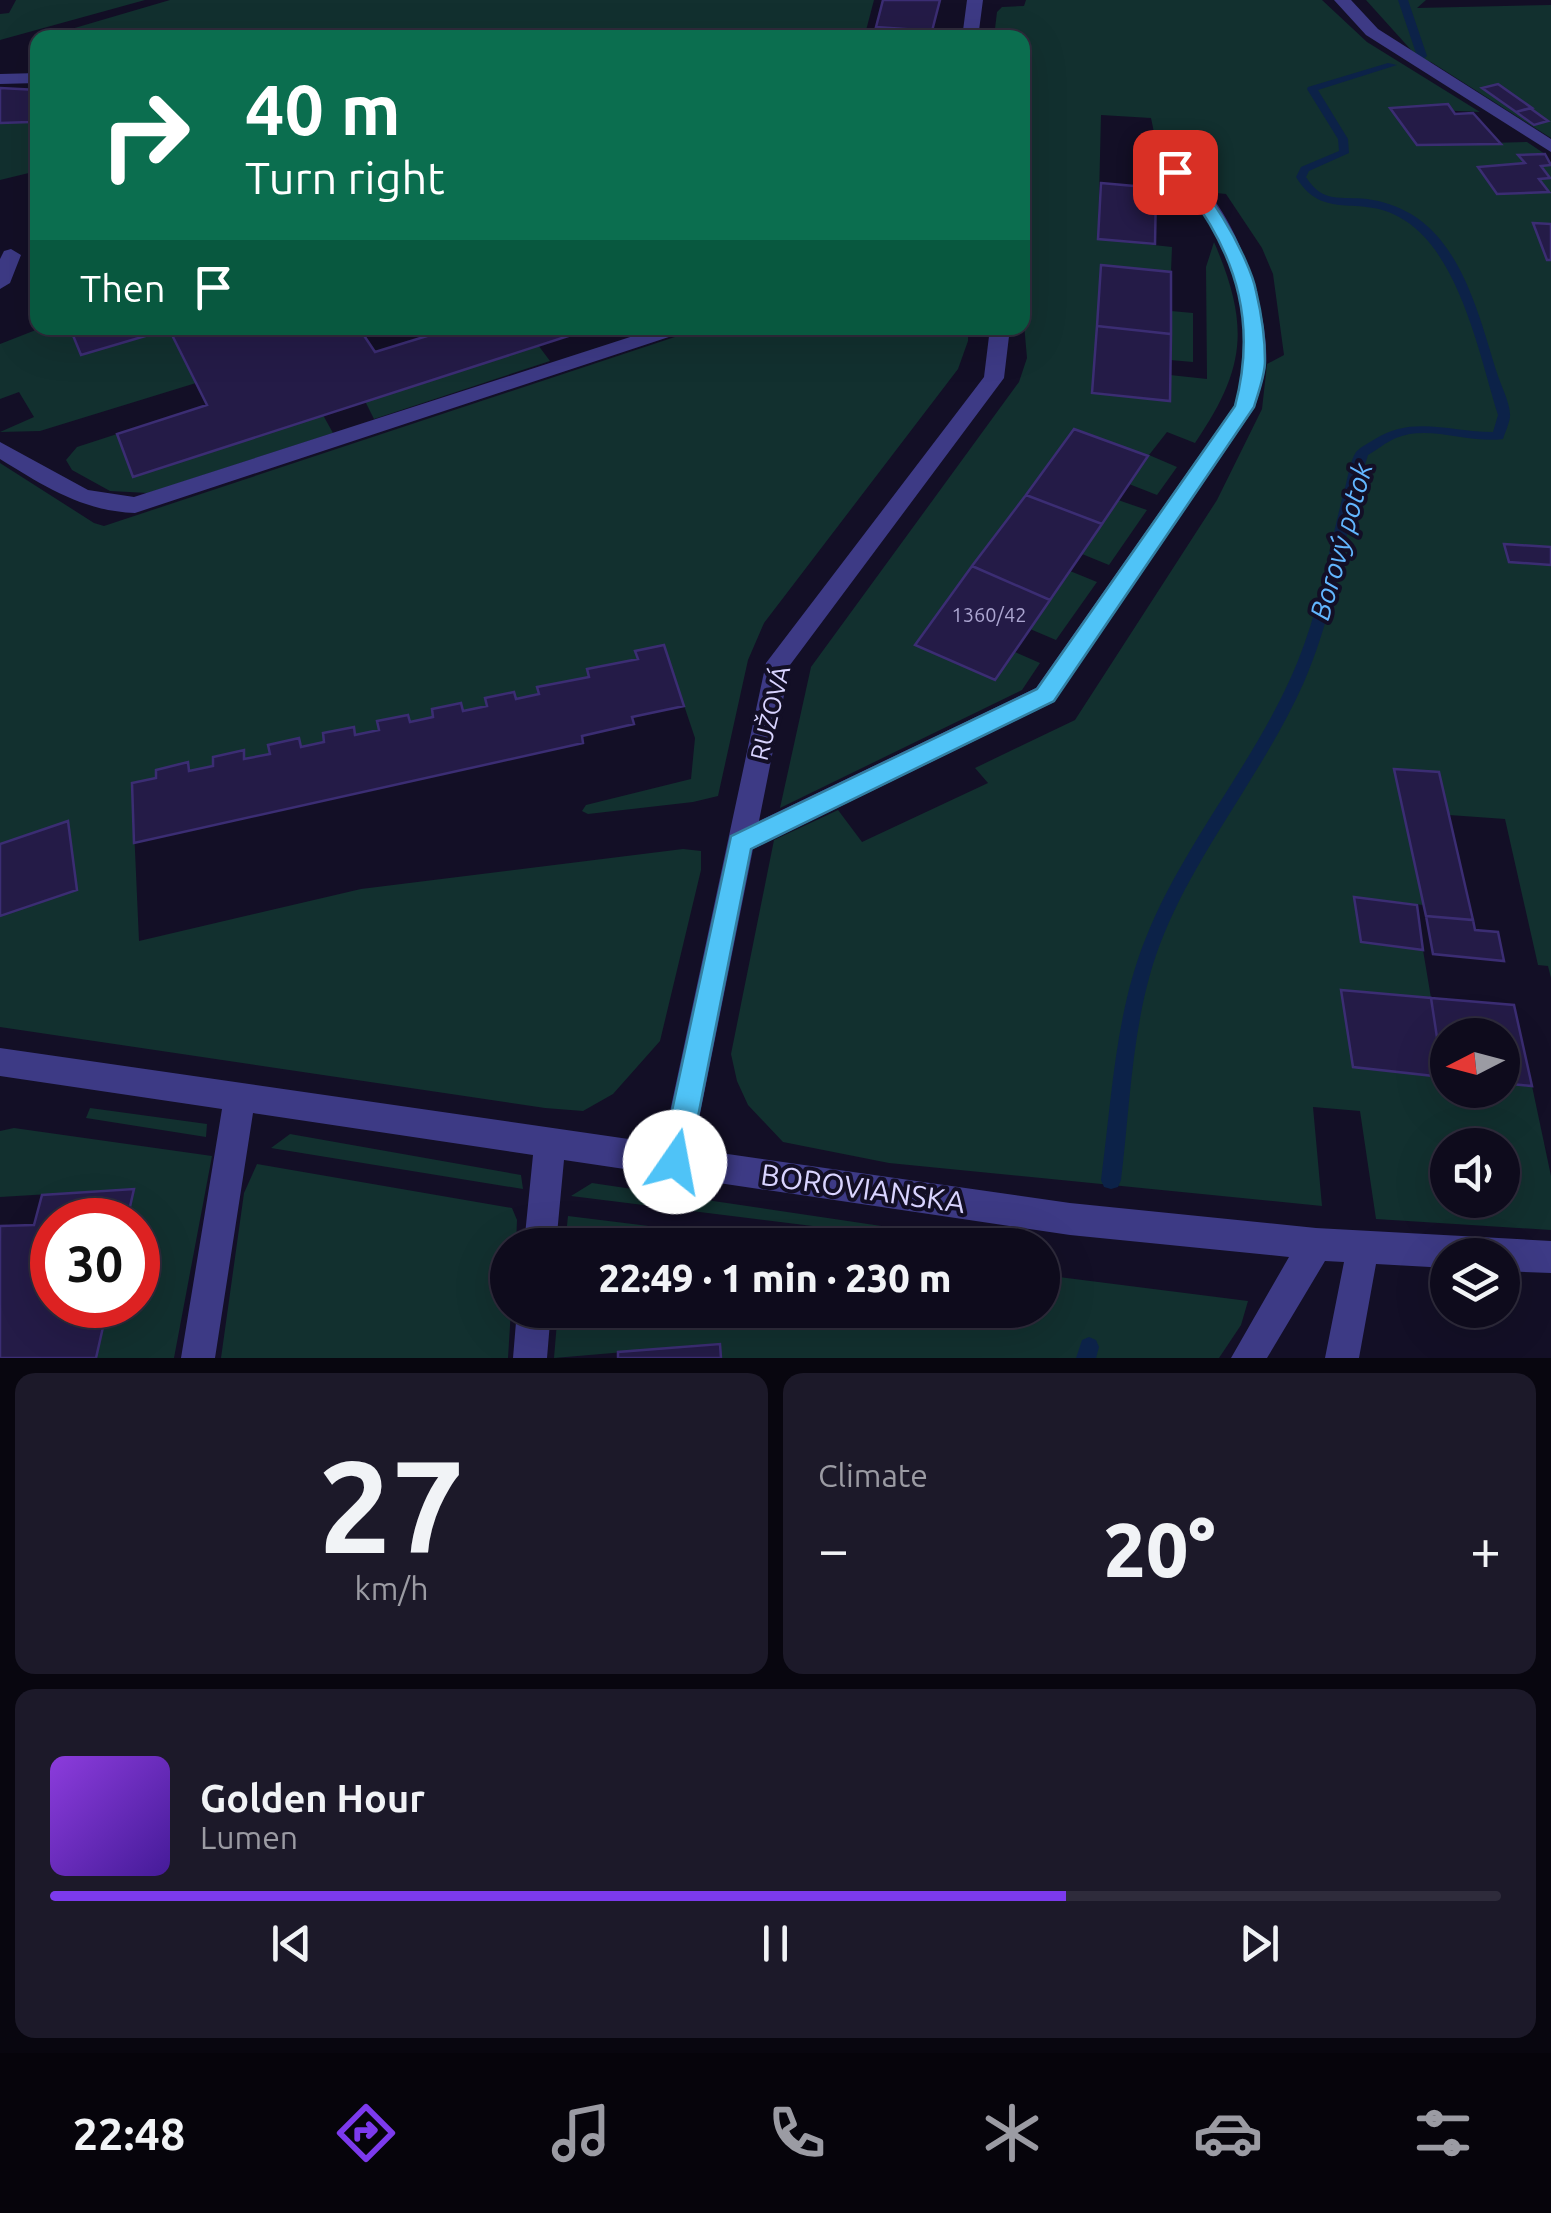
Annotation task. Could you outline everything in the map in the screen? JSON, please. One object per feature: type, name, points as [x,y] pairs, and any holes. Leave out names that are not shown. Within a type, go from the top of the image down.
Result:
[{"type":"street","points":[[971,30],[975,0]]},
{"type":"street","points":[[1342,0],[1372,32],[1551,147]]},
{"type":"street","points":[[0,80],[30,78]]},
{"type":"street","points":[[740,843],[1046,695],[1244,407],[1256,364],[1247,288],[1233,252],[1194,188],[1175,172]]},
{"type":"street","points":[[0,283],[11,256]]},
{"type":"street","points":[[0,449],[85,500],[106,506],[135,505],[656,335]]},
{"type":"street","name":"RUŽOVÁ","points":[[675,1162],[778,664],[994,378],[1001,335]]},
{"type":"street","name":"BOROVIANSKA","points":[[0,1062],[1070,1218],[1316,1244],[1551,1257]]},
{"type":"street","points":[[198,1358],[240,1096]]},
{"type":"street","points":[[542,1228],[550,1141]]},
{"type":"street","points":[[1248,1358],[1316,1244]]},
{"type":"street","points":[[1342,1358],[1363,1247]]},
{"type":"street","points":[[530,1358],[532,1328]]},
{"type":"green space","points":[[16,0],[145,0],[0,40],[0,14],[9,13]]},
{"type":"green space","points":[[170,0],[874,0],[866,30],[68,30]]},
{"type":"green space","points":[[1026,0],[1322,0],[1367,42],[1480,112],[1390,108],[1417,145],[1527,142],[1545,154],[1519,155],[1525,163],[1480,167],[1498,194],[1548,192],[1539,179],[1549,178],[1541,166],[1551,165],[1551,978],[1548,966],[1538,965],[1505,819],[1449,815],[1439,772],[1395,769],[1423,905],[1355,897],[1360,942],[1423,950],[1431,998],[1341,991],[1353,1067],[1430,1075],[1430,1108],[1520,1108],[1520,1085],[1532,1086],[1551,1176],[1551,1230],[1376,1219],[1360,1111],[1313,1107],[1322,1206],[889,1163],[783,1142],[748,1105],[737,1081],[731,1054],[774,840],[838,810],[862,842],[988,783],[975,768],[1075,720],[1217,500],[1262,409],[1267,364],[1284,355],[1273,274],[1262,248],[1226,194],[1216,193],[1187,162],[1159,156],[1151,118],[1101,115],[1098,239],[1172,247],[1171,272],[1101,266],[1092,392],[1170,401],[1170,375],[1207,379],[1206,267],[1214,242],[1226,272],[1237,323],[1233,369],[1225,392],[1195,443],[1167,432],[1149,455],[1177,467],[1157,495],[1129,484],[1147,456],[1074,429],[916,644],[995,680],[1015,652],[1040,663],[1022,690],[780,808],[811,667],[1019,382],[1027,358],[1030,30],[995,30],[997,12],[1002,7],[1024,6]]},
{"type":"green space","points":[[1366,0],[1426,0],[1417,8],[1551,5],[1551,138],[1431,62],[1421,61]]},
{"type":"green space","points":[[30,122],[30,173],[0,180],[0,123]]},
{"type":"green space","points":[[1171,311],[1193,313],[1193,362],[1170,360]]},
{"type":"green space","points":[[30,332],[73,335],[82,355],[149,335],[172,335],[196,383],[40,431],[0,432],[34,417],[19,392],[0,399],[0,344]]},
{"type":"green space","points":[[681,335],[968,335],[958,369],[764,623],[748,660],[718,796],[588,814],[582,811],[586,805],[691,779],[695,738],[664,646],[636,652],[638,659],[587,669],[589,677],[538,687],[539,694],[516,699],[513,692],[485,698],[487,706],[463,711],[460,703],[432,709],[433,717],[410,722],[407,715],[378,721],[379,730],[355,735],[353,727],[324,733],[324,742],[301,747],[299,738],[269,745],[270,754],[244,759],[243,750],[213,757],[213,766],[189,771],[187,763],[157,770],[156,778],[132,783],[139,941],[361,889],[683,849],[701,851],[701,870],[660,1041],[613,1094],[583,1111],[0,1027],[0,916],[77,890],[68,821],[0,844],[0,463],[104,526]]},
{"type":"green space","points":[[538,345],[550,361],[374,419],[365,401]]},
{"type":"green space","points":[[323,415],[333,433],[148,493],[110,491],[72,470],[66,460],[77,447],[117,434],[133,476]]},
{"type":"green space","points":[[1118,500],[1147,510],[1109,565],[1082,554]]},
{"type":"green space","points":[[1070,571],[1097,582],[1056,640],[1030,629]]},
{"type":"green space","points":[[90,1108],[207,1124],[206,1137],[86,1118]]},
{"type":"green space","points":[[14,1128],[212,1156],[174,1358],[96,1358],[103,1328],[160,1328],[160,1198],[131,1198],[133,1189],[0,1197],[0,1131]]},
{"type":"green space","points":[[290,1134],[521,1175],[523,1189],[271,1148]]},
{"type":"green space","points":[[257,1164],[512,1208],[517,1228],[490,1228],[490,1328],[510,1328],[508,1358],[221,1358],[244,1193]]},
{"type":"green space","points":[[592,1183],[895,1228],[829,1228],[571,1196]]},
{"type":"green space","points":[[568,1216],[665,1228],[567,1228]]},
{"type":"green space","points":[[1060,1277],[1248,1301],[1241,1325],[1219,1358],[721,1358],[719,1344],[554,1358],[556,1328],[1060,1328]]},
{"type":"building","points":[[883,0],[940,0],[932,30],[876,27]]},
{"type":"building","points":[[876,27],[918,30],[875,30]]},
{"type":"building","points":[[1498,84],[1532,108],[1516,112],[1482,88]]},
{"type":"building","points":[[0,88],[30,90],[30,122],[0,123]]},
{"type":"building","points":[[1448,104],[1455,114],[1473,113],[1501,144],[1417,145],[1390,108]]},
{"type":"building","points":[[1530,108],[1548,121],[1534,125],[1516,112]]},
{"type":"building","points":[[1545,154],[1551,165],[1541,166],[1550,178],[1539,179],[1549,192],[1497,194],[1478,167],[1525,163],[1518,155]]},
{"type":"building","points":[[1101,183],[1156,188],[1155,244],[1098,239]]},
{"type":"building","points":[[1533,223],[1551,224],[1551,260],[1547,260]]},
{"type":"building","points":[[1101,265],[1171,272],[1171,334],[1097,326]]},
{"type":"building","points":[[1097,326],[1171,334],[1170,401],[1092,393]]},
{"type":"building","points":[[73,335],[149,335],[81,355]]},
{"type":"building","points":[[172,335],[364,335],[375,352],[430,335],[571,335],[133,477],[117,434],[207,405]]},
{"type":"building","points":[[1074,429],[1148,456],[1102,524],[1026,495]]},
{"type":"building","points":[[1026,495],[1102,524],[1050,600],[972,566]]},
{"type":"building","points":[[1504,544],[1551,547],[1551,565],[1509,562]]},
{"type":"building","points":[[972,566],[1050,600],[995,680],[915,645]]},
{"type":"building","points":[[664,645],[684,706],[632,717],[634,724],[582,736],[583,743],[134,843],[132,783],[156,778],[156,770],[188,762],[189,771],[213,766],[213,757],[244,750],[244,759],[270,754],[268,745],[299,738],[301,747],[324,742],[323,733],[354,727],[355,735],[379,730],[377,721],[408,715],[410,722],[433,717],[432,709],[461,703],[463,711],[487,706],[485,698],[514,692],[516,699],[539,694],[537,687],[589,677],[587,669],[638,659],[635,651]]},
{"type":"building","points":[[1394,769],[1439,772],[1473,920],[1426,916]]},
{"type":"building","points":[[68,821],[77,890],[0,916],[0,844]]},
{"type":"building","points":[[1354,897],[1417,905],[1423,950],[1361,942]]},
{"type":"building","points":[[1426,916],[1473,920],[1475,930],[1498,932],[1504,961],[1433,954]]},
{"type":"building","points":[[1341,990],[1431,998],[1434,1018],[1430,1018],[1430,1076],[1353,1067]]},
{"type":"building","points":[[1431,998],[1514,1005],[1517,1018],[1434,1018]]},
{"type":"building","points":[[1520,1032],[1532,1086],[1520,1085]]},
{"type":"building","points":[[134,1189],[132,1198],[41,1198]]},
{"type":"building","points":[[30,1225],[30,1328],[103,1328],[96,1358],[0,1358],[0,1226]]},
{"type":"building","points":[[720,1344],[721,1358],[618,1358],[618,1352]]},
{"type":"waterway","name":"Borový potok","points":[[1403,0],[1422,56]]},
{"type":"waterway","name":"Borový potok","points":[[1111,1180],[1131,1022],[1146,961],[1174,896],[1258,755],[1296,682],[1320,621],[1362,453],[1409,430],[1498,436],[1504,415],[1464,296],[1432,237],[1393,209],[1320,198],[1301,177],[1305,169],[1344,153],[1343,139],[1312,89],[1392,65]]},
{"type":"waterway","name":"Borový potok","points":[[1086,1358],[1089,1347]]},
{"type":"route","points":[[675,1162],[740,843],[1046,695],[1244,407],[1256,364],[1254,318],[1247,288],[1233,252],[1194,188],[1175,172]]}]
